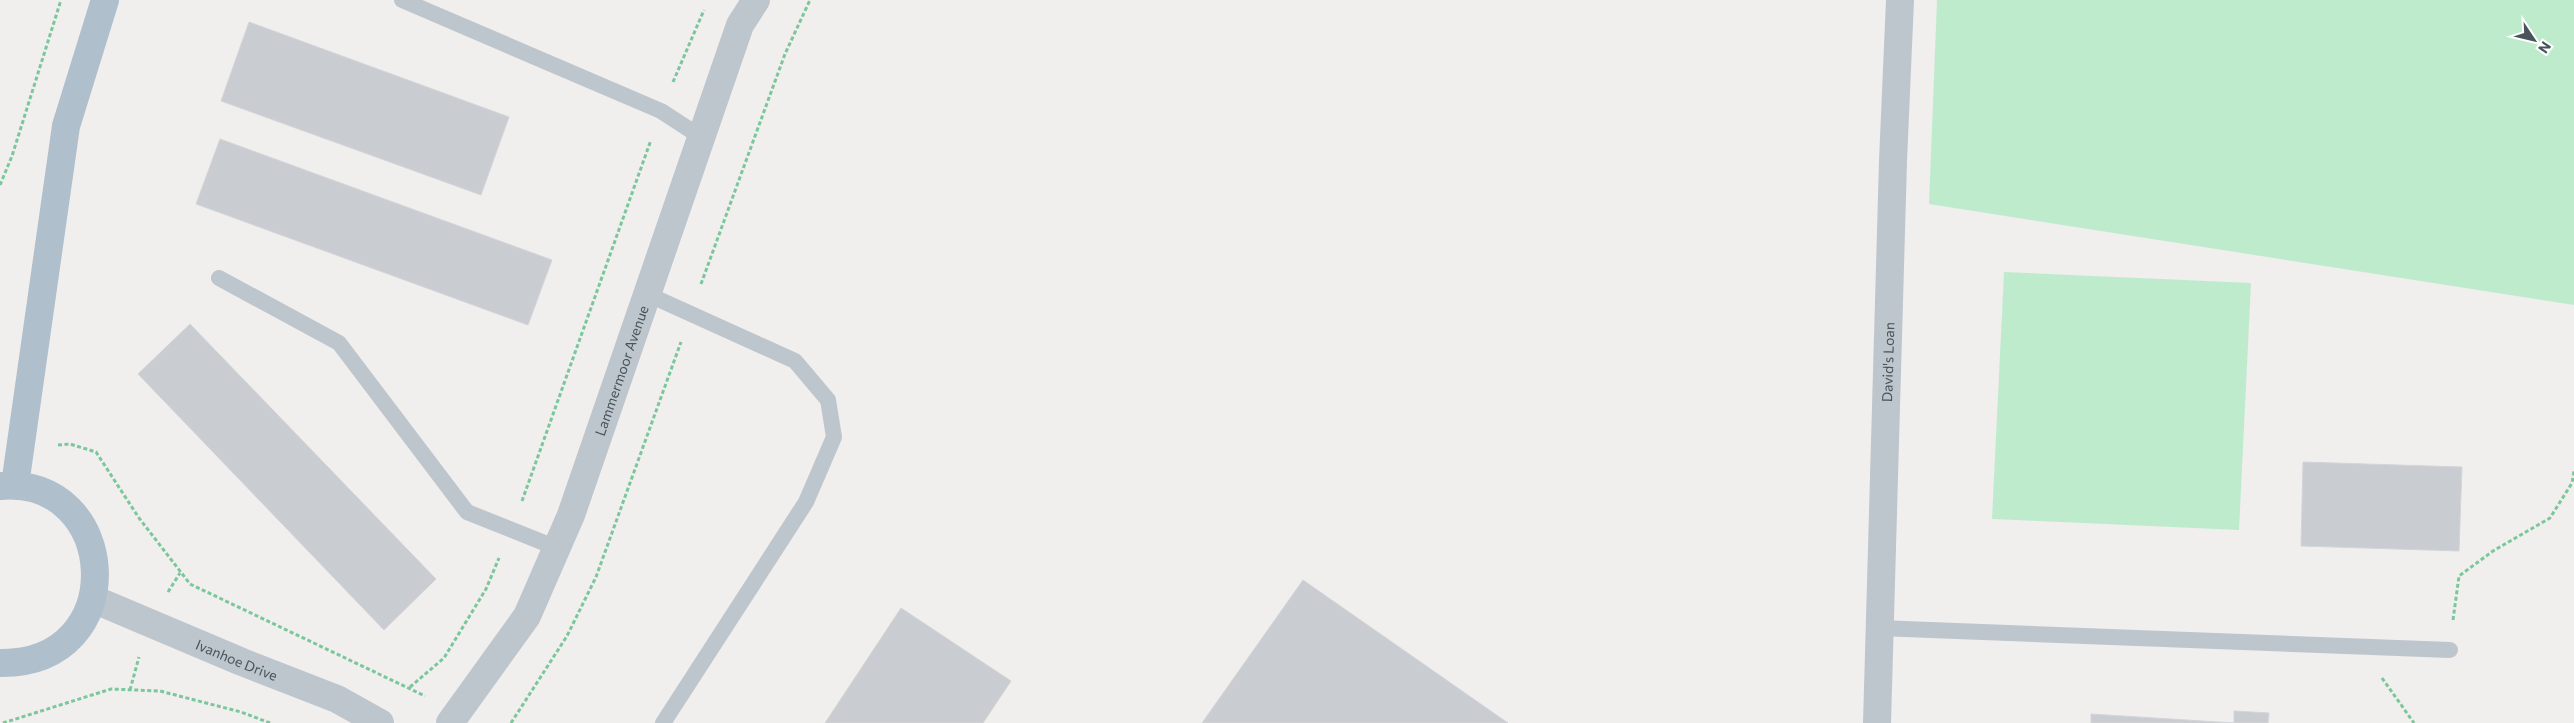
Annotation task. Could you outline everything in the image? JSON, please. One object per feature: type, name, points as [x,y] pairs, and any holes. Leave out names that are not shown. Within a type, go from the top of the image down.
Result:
[{"type":"main road","points":[[0,663],[21,663],[53,651],[78,629],[93,599],[97,573],[92,547],[81,524],[63,504],[40,491],[8,486],[21,448],[66,126],[105,0]]},
{"type":"street","name":"Lammermoor Avenue","points":[[453,718],[527,616],[571,515],[740,26],[756,0]]},
{"type":"street","name":"David's Loan","points":[[1877,723],[1892,171],[1900,0]]},
{"type":"street","name":"Ivanhoe Drive","points":[[93,599],[242,662],[337,699],[380,723]]},
{"type":"lane","points":[[402,0],[661,111],[701,137]]},
{"type":"lane","points":[[219,278],[339,343],[467,512],[557,548]]},
{"type":"lane","points":[[647,294],[796,361],[828,400],[834,437],[806,502],[663,723]]},
{"type":"lane","points":[[1879,628],[2450,650]]},
{"type":"path","points":[[0,185],[12,156],[61,0]]},
{"type":"path","points":[[511,723],[567,636],[596,577],[785,54],[810,0]]},
{"type":"path","points":[[410,687],[444,658],[486,589],[512,529],[661,111],[705,7]]},
{"type":"path","points":[[21,448],[70,444],[96,452],[139,518],[190,584],[410,687],[453,718]]},
{"type":"path","points":[[2450,650],[2459,576],[2493,551],[2550,518],[2572,483],[2574,471]]},
{"type":"path","points":[[2360,647],[2414,723]]},
{"type":"path","points":[[3,723],[111,689],[160,691],[241,712],[270,723]]},
{"type":"green space","points":[[1937,0],[2574,0],[2574,305],[1929,204]]},
{"type":"green space","points":[[2004,272],[2251,283],[2239,530],[1992,519]]},
{"type":"building","points":[[249,22],[509,117],[481,195],[221,101]]},
{"type":"building","points":[[220,139],[552,260],[528,325],[196,204]]},
{"type":"building","points":[[190,324],[436,579],[384,630],[138,374]]},
{"type":"building","points":[[2303,462],[2462,467],[2459,551],[2301,546]]},
{"type":"building","points":[[1303,580],[1508,723],[1202,723]]},
{"type":"building","points":[[901,608],[1011,681],[983,723],[825,723]]},
{"type":"building","points":[[2234,711],[2269,713],[2268,723],[2234,723]]},
{"type":"building","points":[[2091,714],[2234,723],[2091,723]]}]
